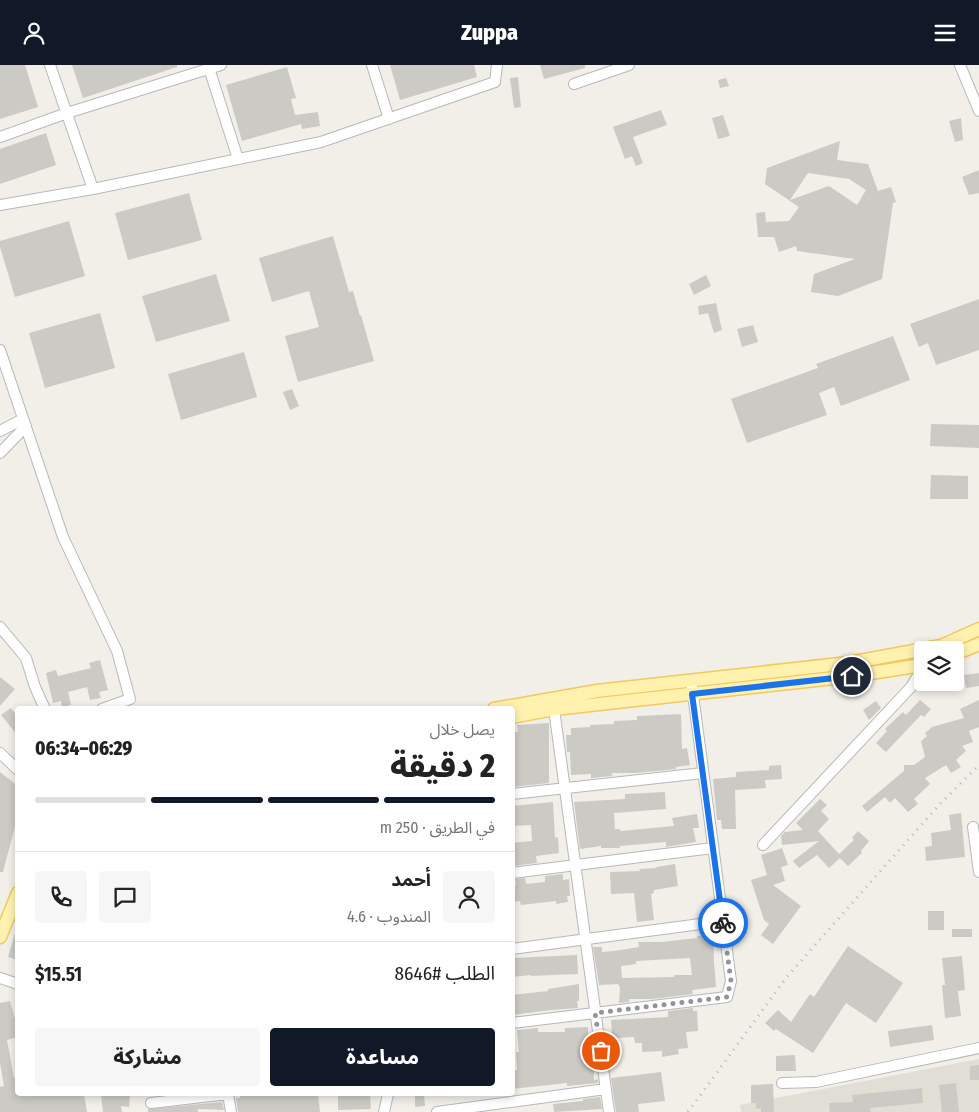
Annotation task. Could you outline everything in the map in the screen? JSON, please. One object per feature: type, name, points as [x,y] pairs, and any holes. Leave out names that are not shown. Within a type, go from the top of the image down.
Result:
[{"type":"main road","points":[[515,716],[887,657],[941,645],[979,629]]},
{"type":"main road","points":[[964,650],[979,644]]},
{"type":"main road","points":[[511,706],[597,691],[692,687],[852,676],[914,666]]},
{"type":"main road","points":[[0,937],[15,900]]},
{"type":"street","points":[[50,65],[93,189]]},
{"type":"street","points":[[0,137],[208,67],[221,65]]},
{"type":"street","points":[[372,65],[389,119]]},
{"type":"street","points":[[0,205],[93,189],[321,142],[495,82],[497,65]]},
{"type":"street","points":[[574,84],[629,65]]},
{"type":"street","points":[[960,65],[979,111]]},
{"type":"street","points":[[208,67],[238,159]]},
{"type":"street","points":[[0,350],[63,537],[117,651],[130,699],[110,706]]},
{"type":"street","points":[[0,431],[24,422]]},
{"type":"street","points":[[0,453],[24,422]]},
{"type":"street","points":[[0,627],[26,658],[35,687],[44,706]]},
{"type":"street","points":[[763,845],[914,682]]},
{"type":"street","points":[[515,1023],[727,997],[731,981],[692,687]]},
{"type":"street","points":[[554,709],[609,1112]]},
{"type":"street","points":[[0,753],[15,767]]},
{"type":"street","points":[[515,794],[703,773]]},
{"type":"street","points":[[973,827],[979,872]]},
{"type":"street","points":[[515,873],[713,848]]},
{"type":"street","points":[[515,949],[723,921]]},
{"type":"street","points":[[0,978],[15,983]]},
{"type":"street","points":[[782,1083],[816,1082],[979,1049]]},
{"type":"street","points":[[437,1112],[606,1089]]},
{"type":"street","points":[[151,1103],[211,1096]]},
{"type":"street","points":[[228,1096],[231,1112]]},
{"type":"street","points":[[384,1112],[388,1096]]},
{"type":"shaded area","points":[[979,1059],[979,1112],[741,1112],[740,1105]]},
{"type":"building","points":[[0,65],[25,65],[38,107],[0,119]]},
{"type":"building","points":[[72,65],[177,65],[177,67],[83,98]]},
{"type":"building","points":[[390,65],[474,65],[477,77],[400,100]]},
{"type":"building","points":[[540,65],[585,65],[585,68],[544,79]]},
{"type":"building","points":[[287,67],[296,98],[291,99],[295,115],[318,112],[320,126],[302,129],[301,124],[242,141],[226,85]]},
{"type":"building","points":[[518,77],[521,107],[514,108],[510,78]]},
{"type":"building","points":[[726,78],[729,86],[720,88],[718,80]]},
{"type":"building","points":[[661,110],[667,125],[633,137],[643,163],[636,166],[632,156],[625,159],[613,127]]},
{"type":"building","points":[[723,115],[730,136],[718,139],[712,118]]},
{"type":"building","points":[[961,118],[963,140],[955,142],[949,121]]},
{"type":"building","points":[[46,133],[56,165],[0,184],[0,149]]},
{"type":"building","points":[[840,141],[837,160],[868,164],[878,191],[891,187],[896,202],[893,203],[882,279],[838,296],[811,292],[814,274],[855,259],[797,251],[796,246],[779,252],[774,237],[758,237],[756,213],[765,212],[766,222],[789,221],[799,207],[765,184],[767,168]],"holes":[[[808,173],[849,179],[866,190],[857,205],[829,186],[790,200]]]},
{"type":"building","points":[[979,170],[979,193],[969,195],[962,177]]},
{"type":"building","points":[[189,193],[202,240],[128,260],[115,213]]},
{"type":"building","points":[[69,221],[85,276],[15,297],[0,247],[0,241]]},
{"type":"building","points":[[333,236],[349,292],[353,291],[374,361],[298,382],[285,336],[319,327],[309,291],[272,302],[259,258]]},
{"type":"building","points":[[216,274],[230,321],[156,342],[142,296]]},
{"type":"building","points":[[706,275],[711,286],[694,295],[689,284]]},
{"type":"building","points":[[979,299],[979,350],[936,365],[928,343],[919,347],[910,324]]},
{"type":"building","points":[[716,303],[722,330],[714,333],[708,313],[699,315],[698,306]]},
{"type":"building","points":[[100,313],[115,368],[45,388],[29,333]]},
{"type":"building","points":[[753,325],[758,342],[742,347],[737,329]]},
{"type":"building","points":[[893,336],[910,380],[841,406],[834,387],[819,393],[827,415],[747,443],[731,399],[818,368],[816,364]]},
{"type":"building","points":[[244,352],[257,397],[181,420],[168,374]]},
{"type":"building","points":[[292,389],[299,406],[290,410],[283,392]]},
{"type":"building","points":[[931,424],[979,425],[979,448],[930,446]]},
{"type":"building","points":[[931,475],[968,476],[968,499],[930,499]]},
{"type":"building","points":[[100,660],[108,690],[99,692],[101,698],[90,700],[87,687],[68,692],[71,705],[62,706],[61,701],[53,703],[46,673],[56,670],[58,676],[91,668],[89,663]]},
{"type":"building","points":[[979,673],[979,686],[966,688],[964,675]]},
{"type":"building","points":[[0,677],[15,689],[0,706]]},
{"type":"building","points":[[920,700],[931,709],[924,717],[921,715],[886,752],[876,743],[887,731],[885,729],[903,712],[906,715]]},
{"type":"building","points":[[979,700],[979,727],[969,731],[973,742],[962,746],[966,751],[956,760],[961,767],[951,773],[946,765],[925,778],[930,784],[914,799],[918,804],[908,812],[895,798],[890,803],[885,797],[867,812],[862,806],[904,771],[904,765],[914,765],[925,757],[921,741],[927,736],[925,733],[932,727],[964,718],[960,709]]},
{"type":"building","points":[[876,701],[881,708],[869,720],[863,710]]},
{"type":"building","points":[[11,708],[15,713],[15,732],[1,715]]},
{"type":"building","points":[[681,714],[682,749],[687,748],[690,765],[676,767],[676,769],[612,773],[612,776],[591,778],[591,774],[571,775],[570,752],[567,752],[566,735],[571,735],[571,728],[614,724],[614,721],[637,720],[637,716]]},
{"type":"building","points":[[549,723],[549,783],[515,787],[515,732],[518,732],[517,725]]},
{"type":"building","points":[[781,765],[782,779],[765,780],[766,788],[735,790],[736,829],[722,829],[721,820],[717,820],[713,779],[736,777],[736,772],[769,770],[769,766]]},
{"type":"building","points":[[0,772],[15,784],[15,826],[3,872],[0,872]]},
{"type":"building","points":[[665,792],[666,809],[614,813],[615,829],[620,829],[620,831],[674,826],[672,818],[697,814],[699,828],[693,828],[696,842],[666,847],[666,842],[620,846],[620,848],[601,848],[601,846],[580,849],[574,802],[625,799],[625,794]]},
{"type":"building","points":[[820,799],[827,805],[821,811],[829,819],[818,831],[839,854],[854,840],[852,838],[858,831],[869,841],[861,851],[862,853],[848,866],[840,858],[829,868],[817,855],[799,868],[793,861],[819,841],[782,845],[781,836],[785,832],[803,830],[796,823]]},
{"type":"building","points":[[553,802],[555,838],[558,837],[559,853],[536,856],[537,863],[515,866],[515,843],[532,841],[531,825],[515,826],[515,806]]},
{"type":"building","points":[[961,813],[965,857],[926,861],[925,847],[932,846],[931,833],[951,830],[949,815]]},
{"type":"building","points":[[782,848],[788,865],[781,867],[785,881],[773,885],[801,906],[773,944],[761,935],[769,924],[764,920],[751,880],[767,875],[761,855]]},
{"type":"building","points":[[675,864],[678,886],[654,890],[654,893],[651,894],[654,920],[637,922],[634,893],[611,894],[610,872],[640,871],[639,869]]},
{"type":"building","points":[[563,874],[563,880],[569,879],[570,896],[567,896],[568,902],[556,904],[556,901],[521,905],[520,901],[515,902],[515,879],[525,878],[526,884],[545,882],[545,876]]},
{"type":"building","points":[[928,911],[944,911],[944,930],[928,930]]},
{"type":"building","points":[[952,929],[972,929],[972,937],[952,937]]},
{"type":"building","points":[[15,933],[15,959],[8,957]]},
{"type":"building","points":[[713,935],[716,987],[692,990],[693,994],[652,999],[629,999],[629,1002],[619,1003],[620,987],[618,984],[599,985],[593,947],[602,947],[602,952],[614,951],[639,947],[638,942],[662,942],[697,938],[697,936]],"holes":[[[690,958],[692,975],[622,978],[621,966],[636,964],[636,961]]]},
{"type":"building","points":[[848,946],[903,983],[876,1023],[846,1003],[813,1053],[776,1029],[774,1031],[765,1023],[778,1010],[791,1022],[810,994],[814,997]]},
{"type":"building","points":[[577,955],[578,974],[515,977],[515,958]]},
{"type":"building","points":[[962,956],[965,990],[958,991],[961,1016],[945,1018],[942,985],[945,985],[942,958]]},
{"type":"building","points":[[579,984],[578,1008],[515,1015],[515,995],[548,991],[548,989]]},
{"type":"building","points":[[10,1001],[15,1019],[15,1038],[7,1040],[15,1078],[15,1096],[84,1096],[87,1112],[0,1112],[0,1087],[4,1086],[0,1063],[0,1003]]},
{"type":"building","points":[[693,1008],[693,1011],[697,1011],[698,1031],[686,1032],[688,1048],[678,1049],[679,1054],[662,1057],[662,1051],[642,1052],[642,1043],[635,1043],[634,1037],[616,1038],[616,1058],[609,1058],[605,1034],[612,1034],[611,1020],[668,1017],[668,1011]]},
{"type":"building","points":[[932,1025],[934,1040],[890,1047],[888,1031]]},
{"type":"building","points":[[588,1027],[588,1034],[591,1034],[595,1058],[593,1058],[594,1080],[598,1079],[598,1083],[567,1086],[567,1083],[515,1089],[516,1052],[519,1052],[517,1030],[538,1028],[538,1032],[565,1032],[565,1028]]},
{"type":"building","points":[[795,1055],[796,1071],[776,1071],[776,1056]]},
{"type":"building","points":[[979,1065],[979,1080],[970,1080],[970,1066]]},
{"type":"building","points":[[661,1072],[665,1101],[638,1104],[639,1112],[616,1112],[611,1078]]},
{"type":"building","points":[[956,1083],[959,1112],[942,1112],[939,1085]]},
{"type":"building","points":[[773,1084],[774,1112],[761,1112],[761,1108],[756,1109],[756,1103],[751,1103],[751,1085]]},
{"type":"building","points":[[922,1088],[923,1103],[870,1108],[871,1112],[830,1112],[829,1103],[853,1102],[852,1095]]},
{"type":"building","points":[[101,1096],[130,1096],[129,1107],[121,1106],[122,1112],[103,1112]]},
{"type":"building","points":[[240,1096],[318,1096],[320,1112],[238,1112],[236,1098],[240,1098]]},
{"type":"building","points":[[338,1096],[370,1096],[371,1109],[338,1110]]},
{"type":"building","points":[[415,1096],[424,1096],[425,1106],[415,1107]]},
{"type":"building","points":[[600,1097],[602,1109],[554,1112],[553,1104]]},
{"type":"building","points":[[222,1102],[224,1110],[198,1109],[198,1112],[148,1112],[148,1109]]},
{"type":"railway","points":[[688,1112],[786,978],[938,806],[979,765]]},
{"type":"way so far","points":[[601,1051],[595,1013],[727,997],[731,981],[723,923]]},
{"type":"route","points":[[723,923],[692,694],[852,676]]}]
